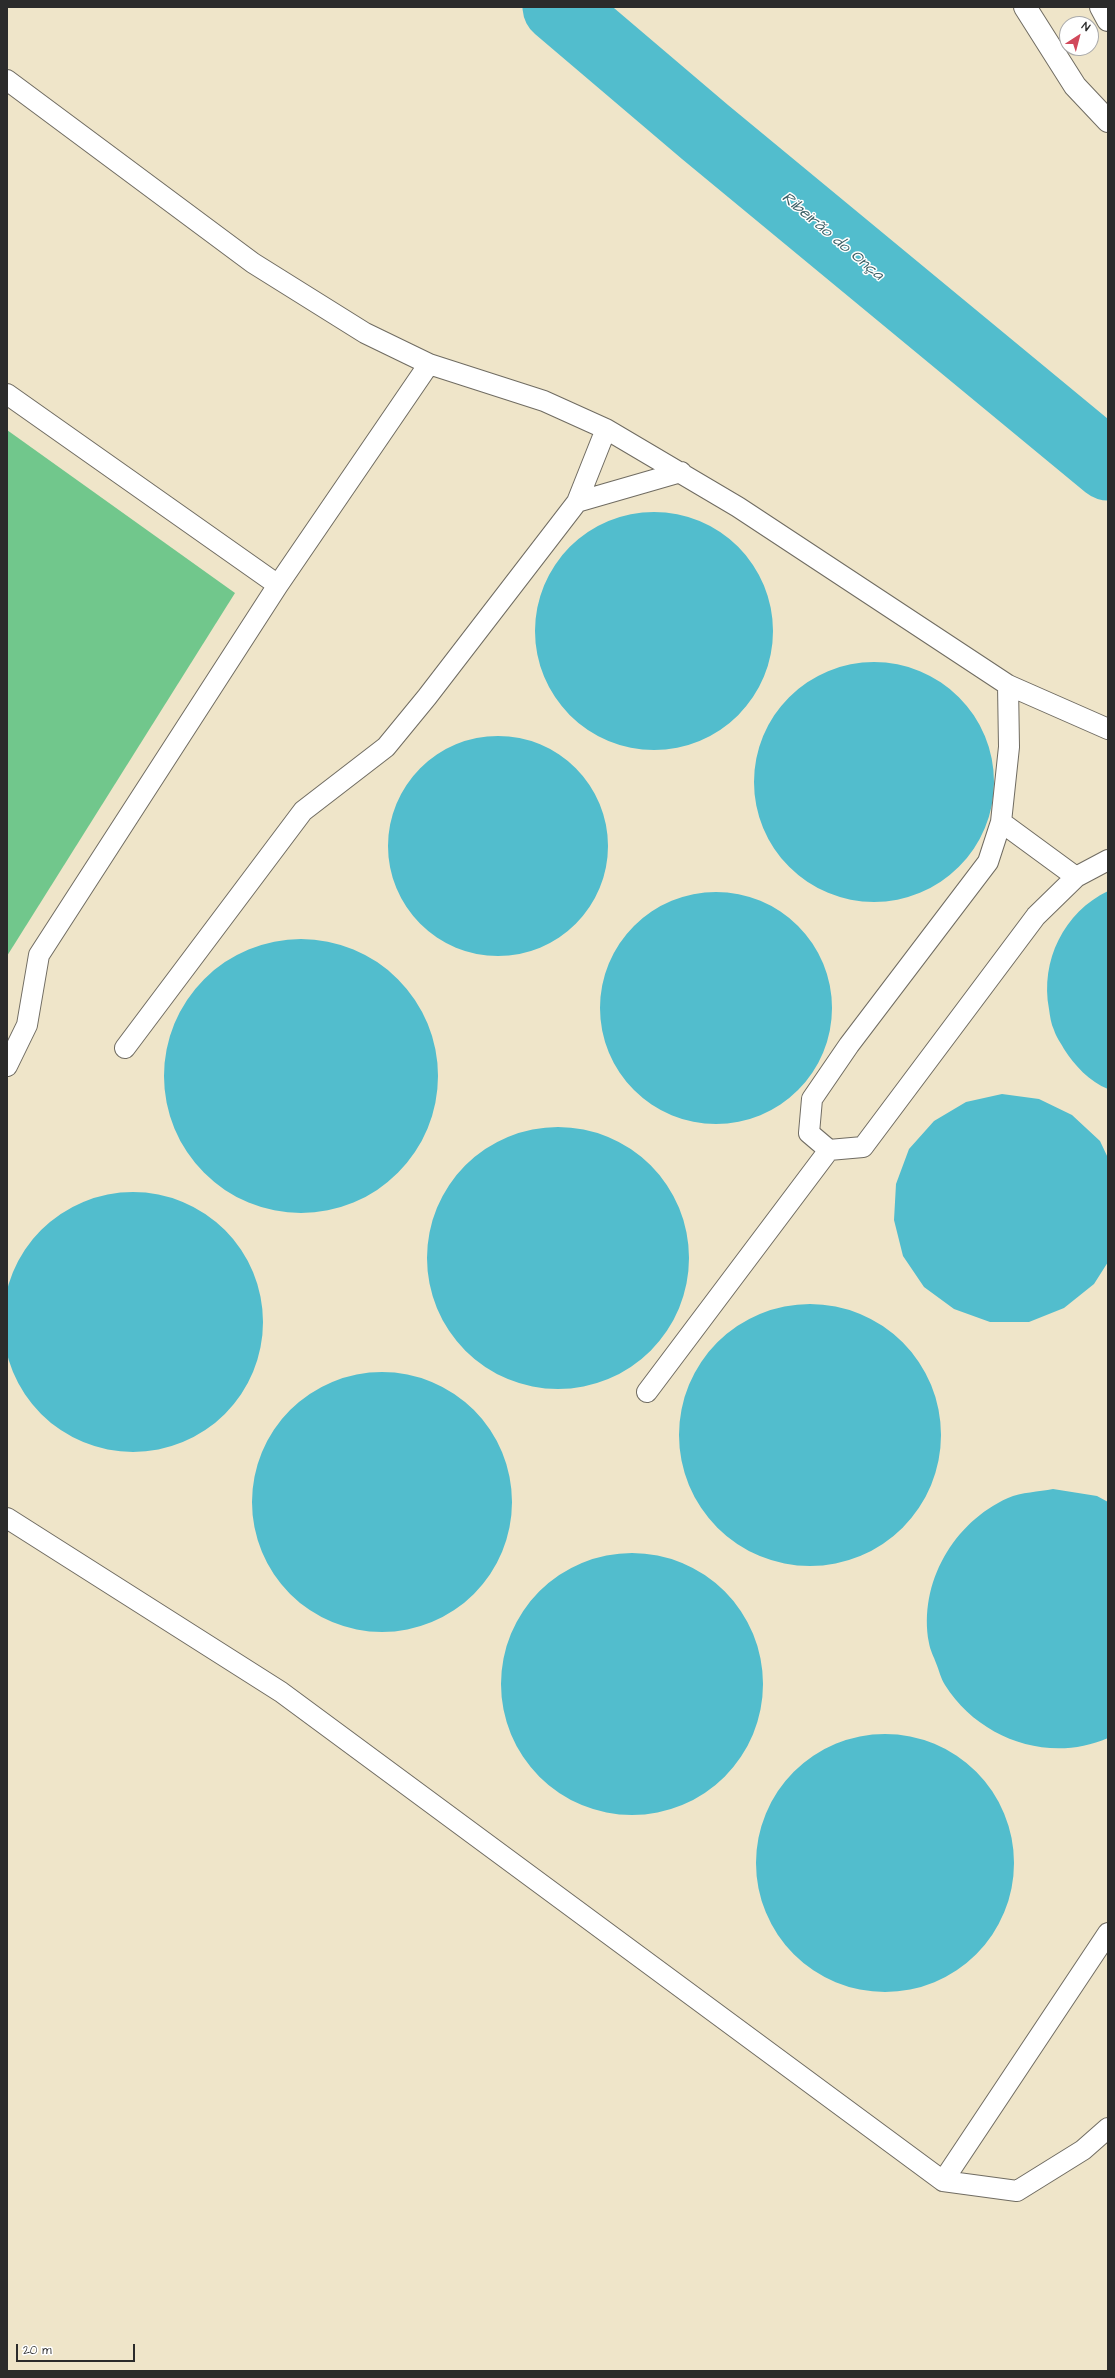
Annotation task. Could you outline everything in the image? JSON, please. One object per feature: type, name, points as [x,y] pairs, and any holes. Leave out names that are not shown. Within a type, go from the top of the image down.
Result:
[{"type":"highway","points":[[1025,7],[1075,86],[1108,121]]},
{"type":"highway","points":[[1101,7],[1108,20]]},
{"type":"lane","points":[[7,80],[253,263],[365,333],[429,364],[544,401],[606,429],[738,507],[1008,685],[1108,729]]},
{"type":"lane","points":[[7,1066],[28,1025],[39,954],[278,585],[429,364]]},
{"type":"lane","points":[[7,394],[278,585]]},
{"type":"lane","points":[[125,1048],[303,811],[386,747],[577,502],[606,429]]},
{"type":"lane","points":[[577,502],[681,472]]},
{"type":"lane","points":[[1008,685],[1009,747],[1001,822],[988,862],[848,1045],[812,1099],[809,1133],[829,1150],[863,1147],[1036,916],[1076,876],[1108,860]]},
{"type":"lane","points":[[1001,822],[1076,876]]},
{"type":"lane","points":[[647,1392],[829,1150]]},
{"type":"lane","points":[[7,1518],[281,1692],[943,2181],[1017,2191],[1083,2150],[1108,2128]]},
{"type":"lane","points":[[943,2181],[1108,1933]]},
{"type":"green space","points":[[7,430],[235,593],[7,956]]},
{"type":"water","points":[[642,512],[666,512],[689,517],[710,526],[730,539],[746,555],[759,575],[768,596],[773,619],[771,654],[764,677],[746,707],[730,723],[710,736],[689,745],[666,750],[642,750],[619,745],[598,736],[578,723],[562,707],[549,687],[540,666],[535,643],[535,619],[540,596],[549,575],[562,555],[578,539],[598,526],[619,517]]},
{"type":"water","points":[[874,662],[897,664],[920,671],[941,682],[959,697],[974,715],[985,736],[992,759],[994,782],[992,805],[985,828],[974,849],[959,867],[941,882],[920,893],[897,900],[874,902],[851,900],[828,893],[807,882],[789,867],[774,849],[763,828],[756,805],[754,782],[756,759],[763,736],[774,715],[789,697],[807,682],[828,671],[851,664]]},
{"type":"water","points":[[487,736],[509,736],[530,740],[540,744],[559,754],[576,768],[590,785],[600,804],[606,824],[608,846],[606,868],[600,888],[590,907],[576,924],[559,938],[530,952],[509,956],[487,956],[466,952],[446,943],[428,931],[413,916],[401,898],[392,878],[388,857],[388,835],[392,814],[401,794],[413,776],[428,761],[446,749],[466,740]]},
{"type":"water","points":[[1108,891],[1108,1089],[1095,1082],[1083,1072],[1064,1049],[1052,1025],[1047,991],[1048,973],[1052,956],[1068,925],[1092,900]]},
{"type":"water","points":[[705,892],[727,892],[750,897],[781,911],[806,934],[813,943],[827,974],[832,997],[830,1031],[818,1063],[806,1082],[790,1098],[781,1105],[750,1119],[727,1124],[705,1124],[682,1119],[651,1105],[626,1082],[619,1073],[605,1042],[600,1019],[600,997],[605,974],[619,943],[642,918],[651,911],[682,897]]},
{"type":"water","points":[[301,939],[341,945],[377,962],[398,979],[415,1000],[432,1036],[438,1076],[432,1116],[415,1152],[398,1173],[377,1190],[341,1207],[301,1213],[261,1207],[225,1190],[204,1173],[187,1152],[170,1116],[164,1076],[170,1036],[187,1000],[204,979],[225,962],[261,945]]},
{"type":"water","points":[[1002,1094],[1039,1099],[1072,1115],[1100,1141],[1108,1158],[1108,1262],[1094,1284],[1064,1308],[1029,1322],[990,1322],[954,1309],[924,1287],[903,1256],[894,1220],[896,1184],[909,1149],[934,1121],[966,1102]]},
{"type":"water","points":[[545,1127],[571,1127],[596,1132],[620,1142],[651,1165],[674,1196],[684,1220],[689,1245],[689,1271],[684,1296],[674,1320],[651,1351],[620,1374],[596,1384],[571,1389],[545,1389],[520,1384],[496,1374],[465,1351],[442,1320],[432,1296],[427,1271],[427,1245],[432,1220],[442,1196],[465,1165],[496,1142],[520,1132]]},
{"type":"water","points":[[133,1192],[158,1195],[183,1202],[205,1214],[225,1230],[241,1250],[253,1272],[260,1297],[263,1322],[260,1347],[253,1372],[241,1394],[225,1414],[205,1430],[183,1442],[158,1449],[133,1452],[108,1449],[83,1442],[61,1430],[41,1414],[25,1394],[13,1372],[6,1347],[3,1322],[6,1297],[13,1272],[25,1250],[41,1230],[61,1214],[83,1202],[108,1195]]},
{"type":"water","points":[[810,1304],[835,1307],[860,1314],[883,1326],[911,1352],[919,1362],[931,1385],[938,1410],[941,1435],[938,1460],[931,1485],[919,1508],[893,1536],[883,1544],[860,1556],[835,1563],[810,1566],[785,1563],[760,1556],[737,1544],[709,1518],[701,1508],[689,1485],[682,1460],[679,1435],[682,1410],[689,1385],[701,1362],[727,1334],[737,1326],[760,1314],[785,1307]]},
{"type":"water","points":[[382,1372],[407,1375],[432,1382],[454,1394],[474,1410],[490,1430],[502,1452],[509,1477],[512,1502],[509,1527],[502,1552],[490,1574],[474,1594],[454,1610],[432,1622],[407,1629],[382,1632],[357,1629],[332,1622],[310,1610],[290,1594],[274,1574],[262,1552],[255,1527],[252,1502],[255,1477],[262,1452],[274,1430],[290,1410],[310,1394],[332,1382],[357,1375]]},
{"type":"water","points":[[1053,1489],[1097,1496],[1108,1502],[1108,1738],[1085,1745],[1062,1748],[1039,1747],[1017,1742],[996,1732],[977,1720],[959,1704],[941,1677],[930,1646],[927,1621],[929,1598],[935,1577],[944,1557],[956,1539],[971,1522],[1008,1498],[1024,1493]]},
{"type":"water","points":[[632,1553],[658,1556],[682,1563],[705,1575],[733,1601],[741,1611],[753,1634],[760,1658],[763,1684],[760,1710],[753,1734],[741,1757],[715,1785],[705,1793],[682,1805],[658,1812],[632,1815],[606,1812],[582,1805],[559,1793],[531,1767],[523,1757],[511,1734],[504,1710],[501,1684],[504,1658],[511,1634],[523,1611],[549,1583],[559,1575],[582,1563],[606,1556]]},
{"type":"water","points":[[872,1734],[898,1734],[922,1739],[946,1749],[967,1763],[985,1781],[999,1802],[1009,1826],[1014,1850],[1012,1888],[1009,1900],[999,1924],[985,1945],[967,1963],[946,1977],[922,1987],[898,1992],[872,1992],[848,1987],[824,1977],[803,1963],[785,1945],[771,1924],[761,1900],[756,1876],[756,1850],[761,1826],[771,1802],[785,1781],[803,1763],[824,1749],[848,1739]]},
{"type":"waterway","name":"Ribeirão do Onça","points":[[558,7],[705,132],[1108,465]]}]
